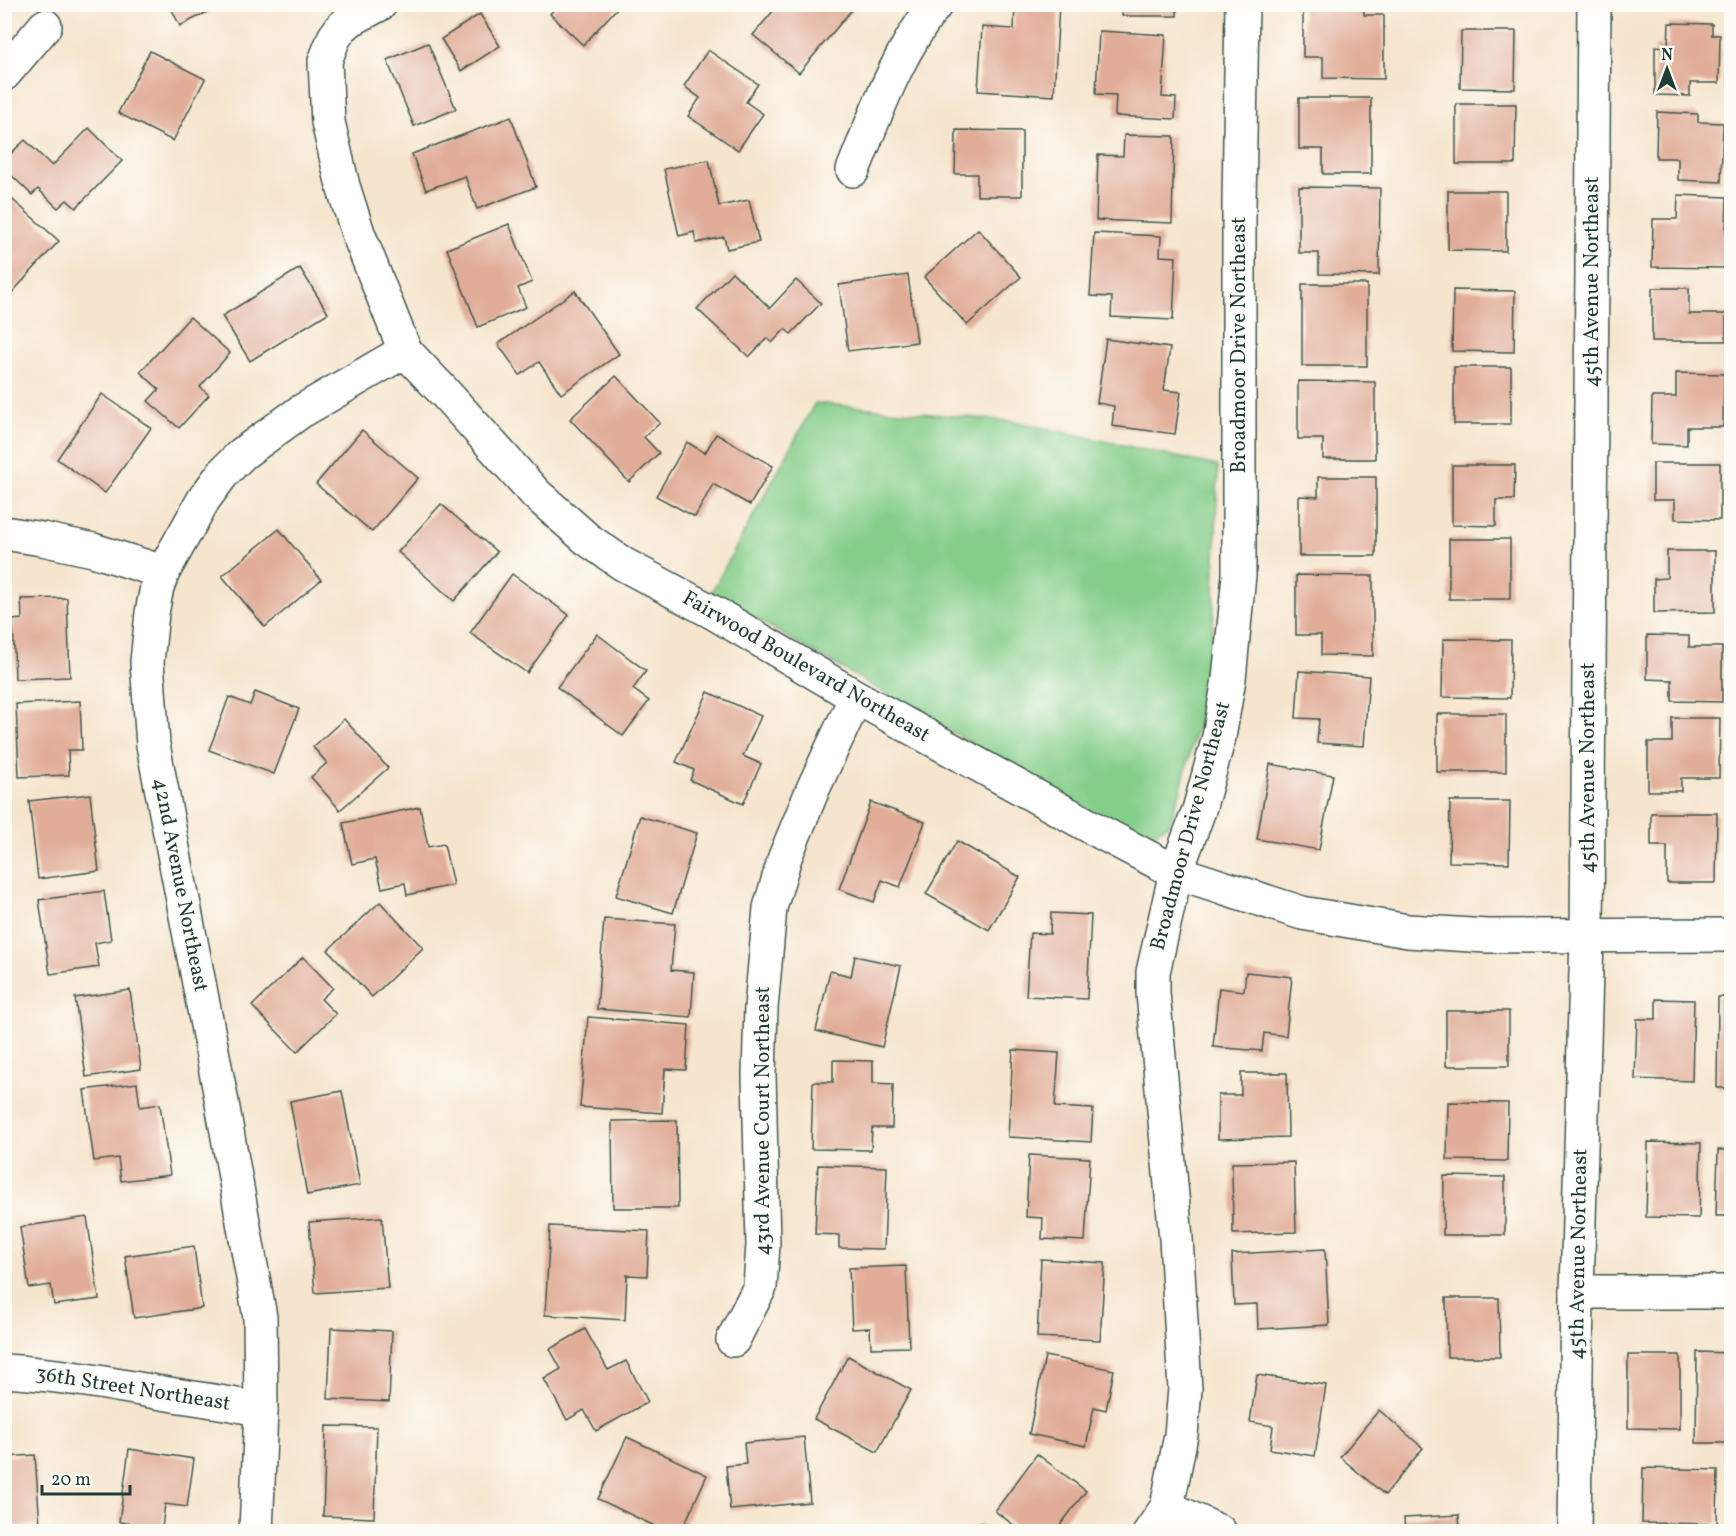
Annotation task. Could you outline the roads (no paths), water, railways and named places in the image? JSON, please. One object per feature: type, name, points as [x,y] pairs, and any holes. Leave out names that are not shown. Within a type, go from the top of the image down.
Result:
[{"type":"street","name":"Fairwood Boulevard Northeast","points":[[380,4],[350,20],[334,38],[325,61],[328,122],[352,214],[405,351],[536,494],[587,538],[623,564],[716,614],[856,697],[1176,872],[1302,913],[1408,931],[1487,936],[1731,935]]},
{"type":"street","points":[[853,170],[883,94],[909,45],[936,4]]},
{"type":"street","name":"Broadmoor Drive Northeast","points":[[1159,1519],[1180,1435],[1185,1389],[1176,1238],[1153,993],[1153,972],[1176,872],[1199,810],[1219,737],[1229,679],[1239,575],[1239,206],[1242,4]]},
{"type":"street","name":"45th Avenue Northeast","points":[[1574,1532],[1577,1292],[1587,936],[1594,4]]},
{"type":"street","points":[[4,74],[45,26]]},
{"type":"street","name":"42nd Avenue Northeast","points":[[256,1532],[261,1410],[260,1317],[220,1092],[153,745],[147,662],[152,613],[157,587],[163,572],[204,500],[224,472],[242,454],[300,412],[405,351]]},
{"type":"street","points":[[4,534],[42,539],[93,550],[163,572]]},
{"type":"street","name":"43rd Avenue Court Northeast","points":[[733,1340],[760,1287],[764,1245],[759,1075],[760,1020],[770,908],[785,857],[813,789],[856,697]]},
{"type":"street","points":[[1577,1292],[1731,1292]]},
{"type":"street","name":"36th Street Northeast","points":[[4,1371],[92,1381],[261,1410]]},
{"type":"street","points":[[1159,1519],[1220,1532]]}]
